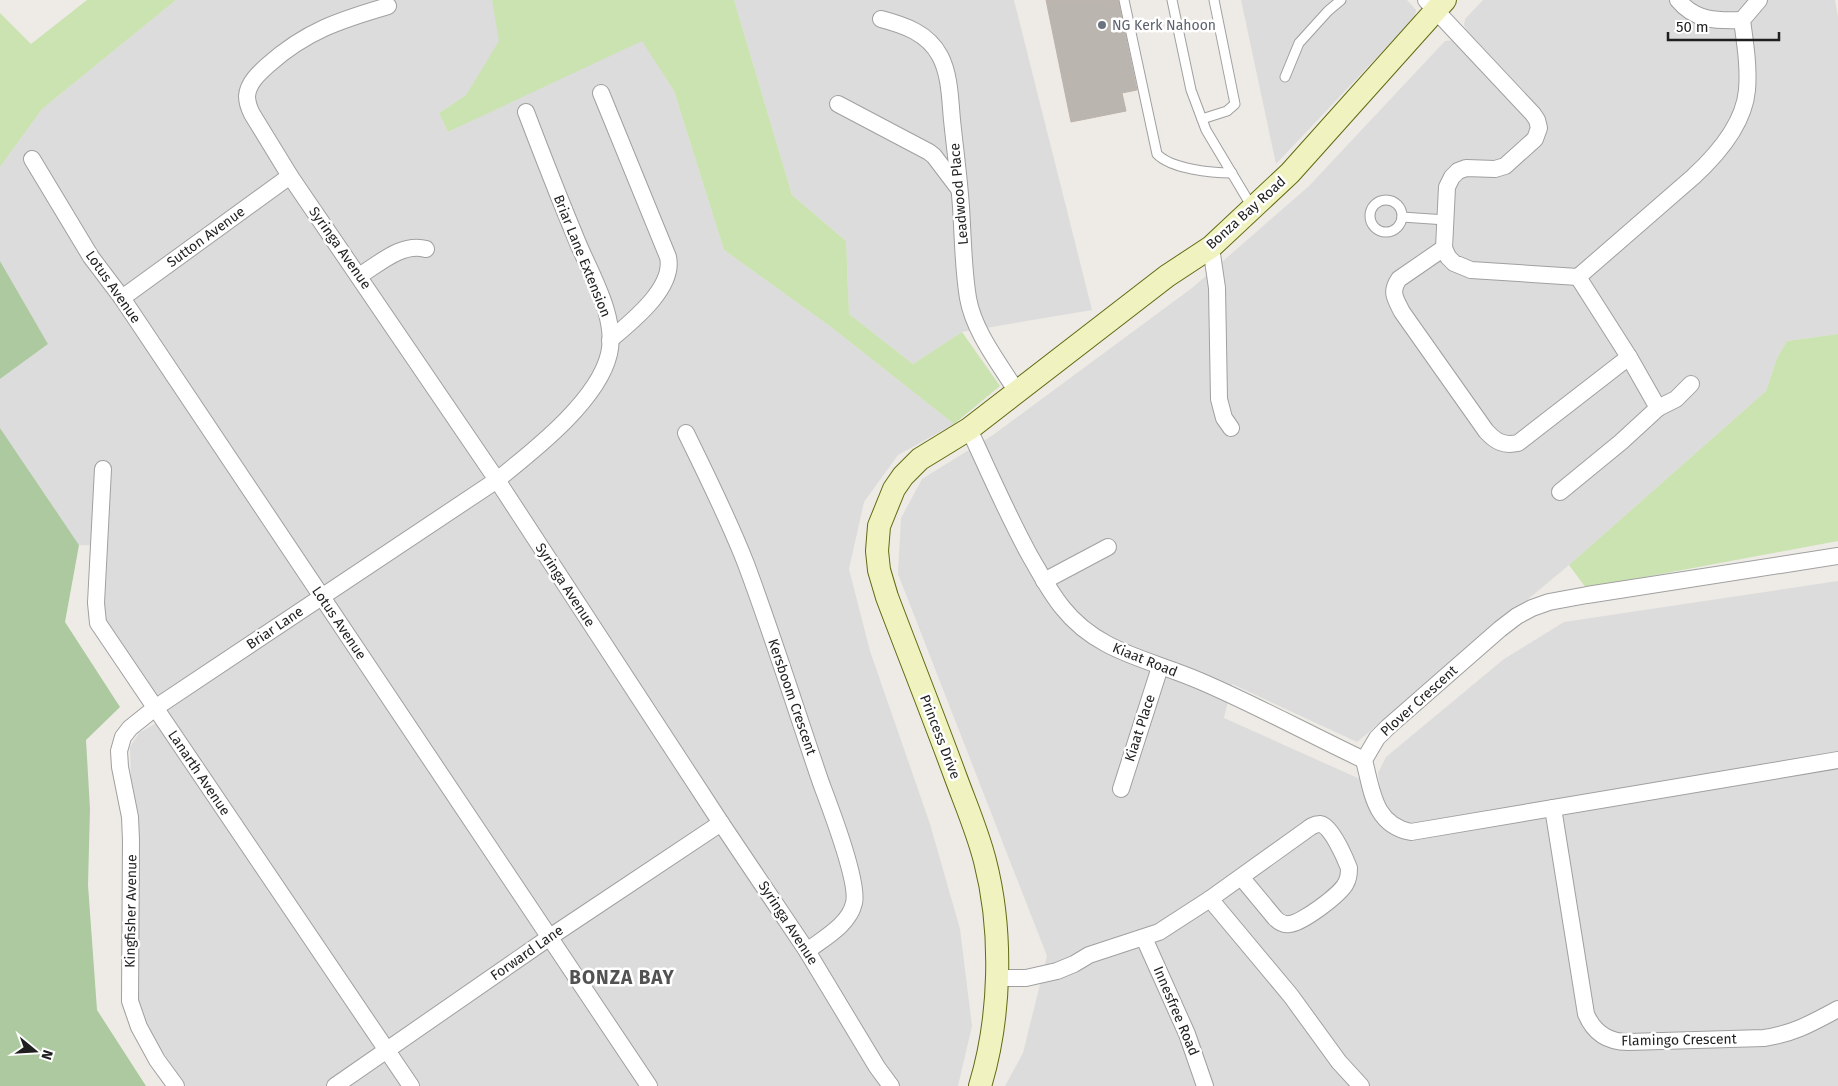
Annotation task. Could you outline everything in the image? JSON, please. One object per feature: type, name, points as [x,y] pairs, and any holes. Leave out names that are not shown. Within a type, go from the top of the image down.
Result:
[{"type":"street","points":[[1678,0],[1690,12],[1709,20],[1742,20]]},
{"type":"street","points":[[1435,3],[1533,114],[1539,128],[1535,139],[1506,166],[1495,169],[1466,168],[1458,171],[1452,177],[1447,188],[1444,248],[1448,257],[1454,263],[1471,270],[1578,277],[1693,177],[1722,147],[1741,111],[1747,91],[1746,54],[1742,20],[1759,0]]},
{"type":"street","name":"Bonza Bay Road","points":[[969,429],[1167,276],[1211,247],[1290,173],[1435,3]]},
{"type":"street","name":"Syringa Avenue","points":[[388,6],[339,22],[306,36],[280,54],[261,71],[252,83],[247,94],[252,114],[290,176],[497,480],[807,951],[877,1067],[892,1086]]},
{"type":"street","name":"Leadwood Place","points":[[881,19],[908,26],[927,39],[940,56],[946,75],[960,189],[968,299],[975,321],[985,341],[1017,392]]},
{"type":"street","points":[[601,93],[670,266],[664,282],[651,300],[631,323],[610,340]]},
{"type":"street","points":[[838,104],[929,152],[960,189]]},
{"type":"street","name":"Briar Lane Extension","points":[[497,480],[538,448],[571,415],[594,385],[609,355],[609,322],[600,295],[526,112]]},
{"type":"street","name":"Lotus Avenue","points":[[32,159],[91,257],[122,298],[649,1086]]},
{"type":"street","name":"Sutton Avenue","points":[[122,298],[290,176]]},
{"type":"street","points":[[359,276],[398,252],[417,246],[426,249]]},
{"type":"street","points":[[1211,247],[1217,288],[1219,399],[1224,418],[1231,428]]},
{"type":"street","points":[[1444,248],[1399,279],[1394,286],[1395,297],[1402,312],[1486,431],[1497,442],[1505,445],[1518,443],[1629,357]]},
{"type":"street","points":[[1578,277],[1629,357],[1658,408]]},
{"type":"street","points":[[1560,492],[1621,442],[1658,408],[1676,399],[1691,384]]},
{"type":"street","name":"Kiaat Road","points":[[969,429],[1014,526],[1044,581],[1062,607],[1074,620],[1091,634],[1121,652],[1198,680],[1364,760]]},
{"type":"street","name":"Princess Drive","points":[[969,429],[920,459],[903,476],[887,503],[879,526],[877,551],[879,570],[887,597],[986,861],[994,909],[997,950],[995,1015],[988,1060],[980,1086]]},
{"type":"street","name":"Kersboom Crescent","points":[[686,433],[716,494],[746,564],[837,829],[854,885],[854,903],[848,918],[807,951]]},
{"type":"street","name":"Lanarth Avenue","points":[[103,469],[96,603],[98,622],[411,1086]]},
{"type":"street","name":"Briar Lane","points":[[130,728],[155,708],[497,480]]},
{"type":"street","points":[[1044,581],[1108,546]]},
{"type":"street","name":"Plover Crescent","points":[[1364,760],[1377,738],[1402,715],[1500,629],[1532,608],[1549,602],[1587,595],[1838,556]]},
{"type":"street","name":"Kiaat Place","points":[[1121,789],[1160,667]]},
{"type":"street","name":"Kingfisher Avenue","points":[[130,728],[124,737],[119,752],[120,767],[130,817],[130,1001],[139,1028],[157,1060],[176,1086]]},
{"type":"street","points":[[1364,760],[1382,815],[1398,830],[1411,832],[1838,760]]},
{"type":"street","name":"Flamingo Crescent","points":[[1553,808],[1586,1014],[1589,1023],[1602,1036],[1617,1042],[1764,1038],[1783,1035],[1838,1009]]},
{"type":"street","name":"Forward Lane","points":[[336,1086],[550,937],[721,823]]},
{"type":"street","points":[[996,978],[1026,978],[1045,975],[1110,947],[1159,932],[1210,899],[1313,825],[1319,824],[1329,829],[1349,868],[1349,875],[1341,892],[1303,919],[1290,924],[1281,923],[1275,918],[1241,877]]},
{"type":"street","points":[[1210,899],[1291,996],[1339,1062],[1361,1086]]},
{"type":"street","name":"Innesfree Road","points":[[1144,938],[1187,1034],[1205,1086]]},
{"type":"lane","points":[[1124,0],[1157,154],[1166,162],[1217,173],[1232,173]]},
{"type":"lane","points":[[1172,0],[1191,90],[1206,130],[1252,208]]},
{"type":"lane","points":[[1202,119],[1228,111],[1235,104],[1214,0]]},
{"type":"lane","points":[[1285,77],[1299,43],[1328,11],[1341,0]]},
{"type":"lane","points":[[1402,217],[1446,220]]},
{"type":"shaded area","points":[[176,0],[492,0],[500,41],[466,95],[439,113],[448,132],[642,40],[674,91],[724,250],[831,327],[954,424],[898,455],[864,502],[849,569],[870,651],[930,824],[960,929],[972,1026],[958,1086],[186,1086],[148,1030],[139,1005],[130,747],[139,733],[170,715],[104,622],[101,598],[106,546],[79,545],[0,428],[0,379],[48,344],[0,261],[0,167],[42,109]]},
{"type":"shaded area","points":[[734,0],[1014,0],[1092,310],[962,332],[913,364],[849,314],[846,241],[792,195]]},
{"type":"shaded area","points":[[1241,0],[1407,0],[1416,10],[1415,17],[1276,164]]},
{"type":"shaded area","points":[[1483,0],[1835,0],[1838,17],[1838,334],[1787,341],[1777,358],[1766,391],[1569,565],[1357,742],[1232,684],[1224,718],[1380,788],[1378,773],[1386,757],[1504,659],[1564,622],[1838,581],[1838,1086],[1005,1086],[1023,1053],[1047,956],[898,574],[901,518],[922,479],[993,435],[1192,288],[1309,186],[1445,41],[1455,40],[1481,48],[1464,25],[1465,19]]},
{"type":"green space","points":[[87,0],[176,0],[42,109],[0,167],[0,13],[31,44]]},
{"type":"green space","points":[[492,0],[734,0],[792,195],[846,241],[849,314],[913,364],[962,332],[1000,386],[954,424],[831,327],[724,250],[674,91],[642,41],[448,132],[439,113],[466,95],[499,41]]},
{"type":"green space","points":[[0,261],[48,344],[0,379]]},
{"type":"green space","points":[[1838,334],[1838,541],[1586,588],[1569,565],[1766,391],[1777,358],[1787,341]]},
{"type":"green space","points":[[0,428],[79,545],[65,622],[120,707],[86,740],[90,809],[88,885],[97,1010],[146,1086],[0,1086]]},
{"type":"building","points":[[1046,0],[1118,0],[1137,90],[1122,93],[1126,111],[1071,122]]},
{"type":"place","name":"NG Kerk Nahoon","points":[[1102,25]]},
{"type":"district","name":"BONZA BAY","points":[[622,977]]}]
